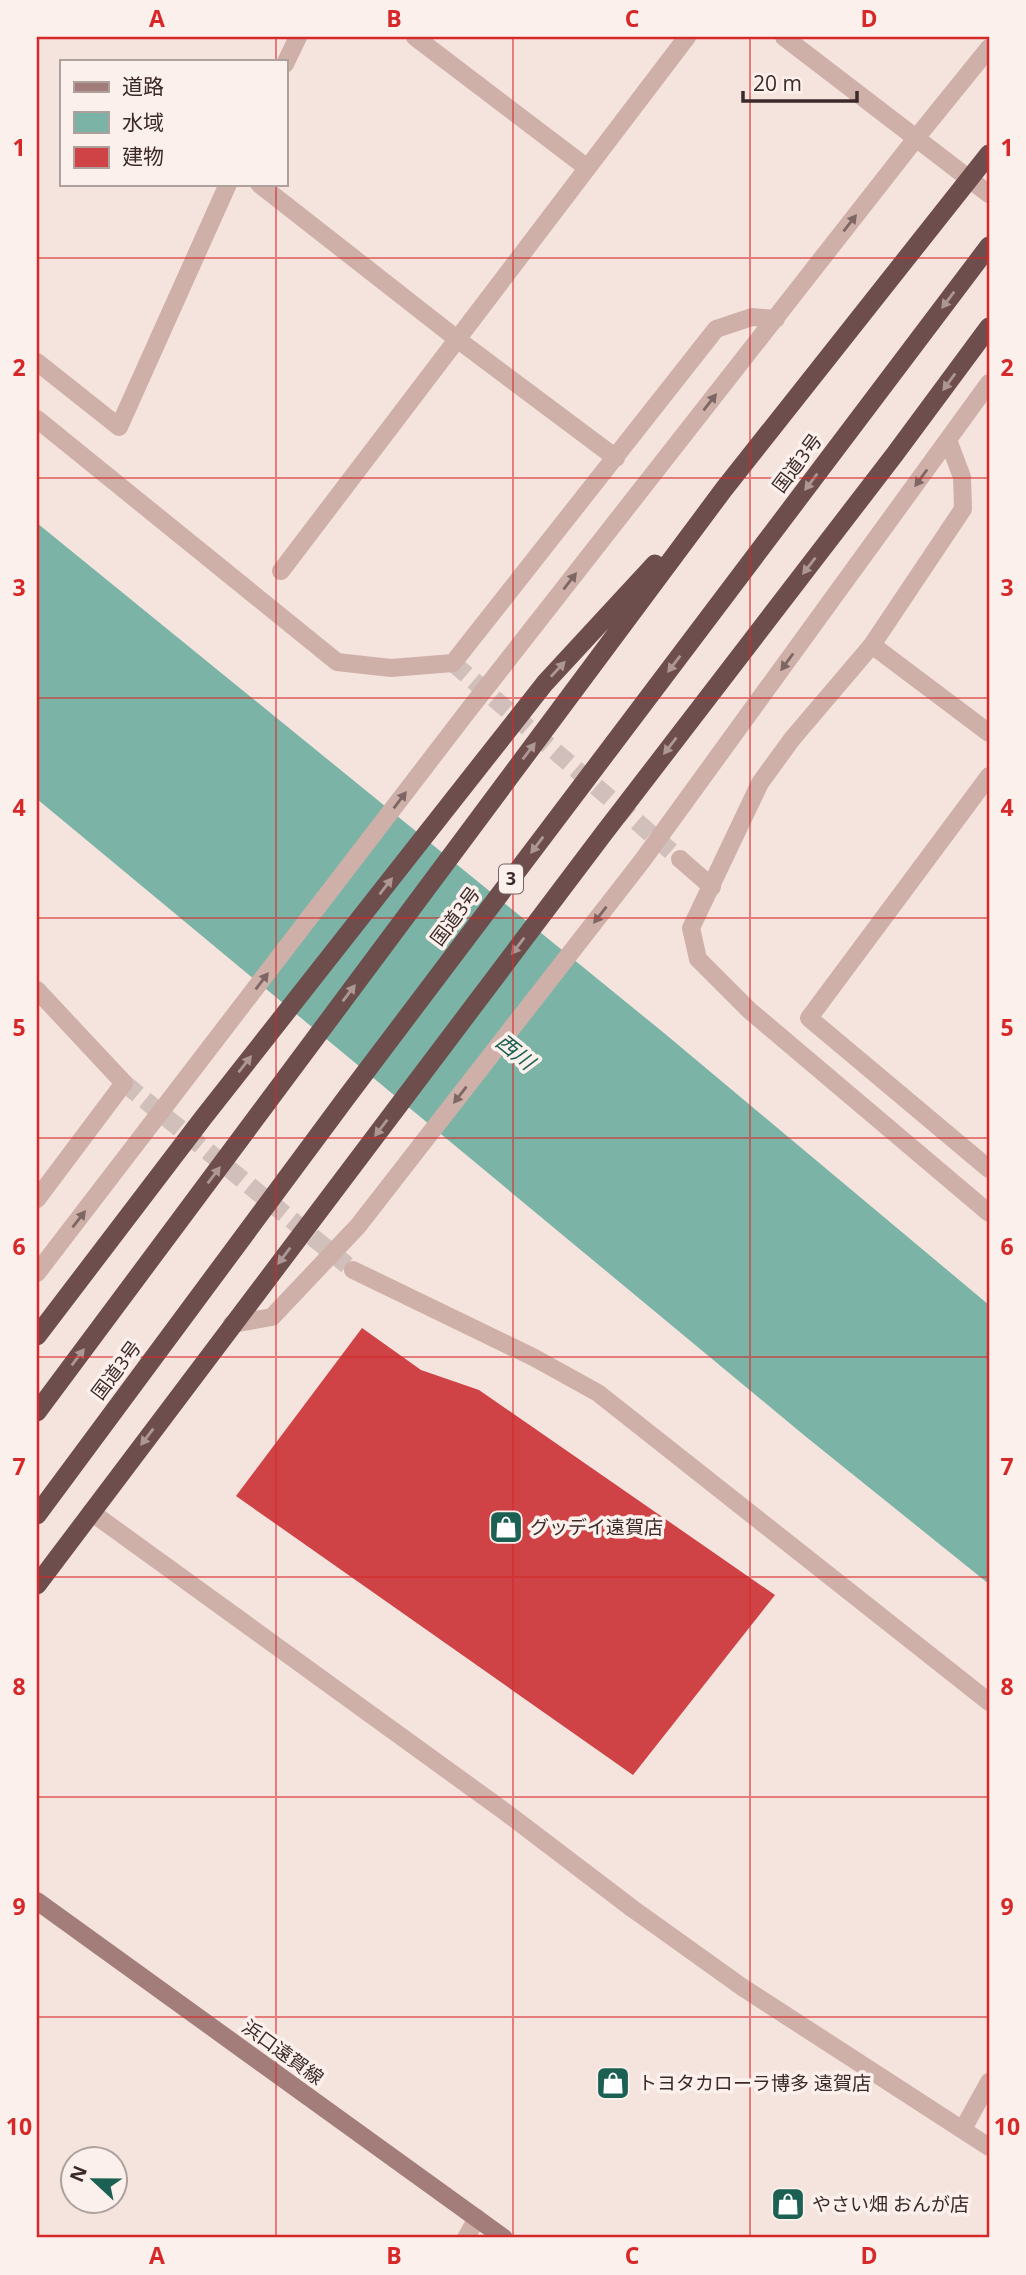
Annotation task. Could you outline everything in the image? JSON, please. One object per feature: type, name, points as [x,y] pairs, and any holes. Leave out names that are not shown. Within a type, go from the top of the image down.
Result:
[{"type":"highway","name":"国道3号","points":[[37,1412],[724,489],[989,154]]},
{"type":"highway","name":"国道3号","points":[[37,1514],[363,1076],[989,246]]},
{"type":"highway","points":[[37,1585],[989,327]]},
{"type":"highway","points":[[37,1336],[203,1118],[545,683],[724,489]]},
{"type":"main road","name":"浜口遠賀線","points":[[37,1901],[504,2238]]},
{"type":"street","points":[[287,60],[298,37]]},
{"type":"street","points":[[415,37],[586,167]]},
{"type":"street","points":[[281,571],[687,37]]},
{"type":"street","points":[[784,37],[989,194]]},
{"type":"street","points":[[37,1273],[467,712],[989,48]]},
{"type":"street","points":[[37,362],[119,427],[227,186]]},
{"type":"street","points":[[262,186],[457,339],[616,458]]},
{"type":"street","points":[[37,419],[337,663],[391,668],[453,663],[716,329],[752,317],[776,319]]},
{"type":"street","points":[[232,1324],[272,1317],[358,1226],[642,861],[989,383]]},
{"type":"street","points":[[948,440],[962,477],[963,509],[872,645],[792,739],[760,783],[691,928],[698,959],[749,1010],[989,1213]]},
{"type":"street","points":[[872,645],[989,733]]},
{"type":"street","points":[[986,1161],[809,1018],[989,776]]},
{"type":"street","points":[[680,859],[712,887]]},
{"type":"street","points":[[37,990],[124,1083],[37,1199]]},
{"type":"street","points":[[353,1270],[533,1357],[598,1393],[989,1702]]},
{"type":"street","points":[[91,1512],[504,1811],[741,1987],[989,2147]]},
{"type":"street","points":[[963,2129],[989,2082]]},
{"type":"street","points":[[466,2238],[477,2218]]},
{"type":"water","name":"西川","points":[[37,523],[664,1033],[989,1305],[989,1584],[805,1436],[37,799]]},
{"type":"building","points":[[362,1328],[421,1370],[479,1390],[775,1595],[633,1775],[236,1496]]},
{"type":"tunnel","points":[[453,663],[680,859]]},
{"type":"tunnel","points":[[124,1083],[353,1270]]},
{"type":"place","name":"グッデイ遠賀店","points":[[506,1527]]},
{"type":"place","name":"トヨタカローラ博多 遠賀店","points":[[613,2083]]},
{"type":"place","name":"やさい畑 おんが店","points":[[788,2204]]}]
